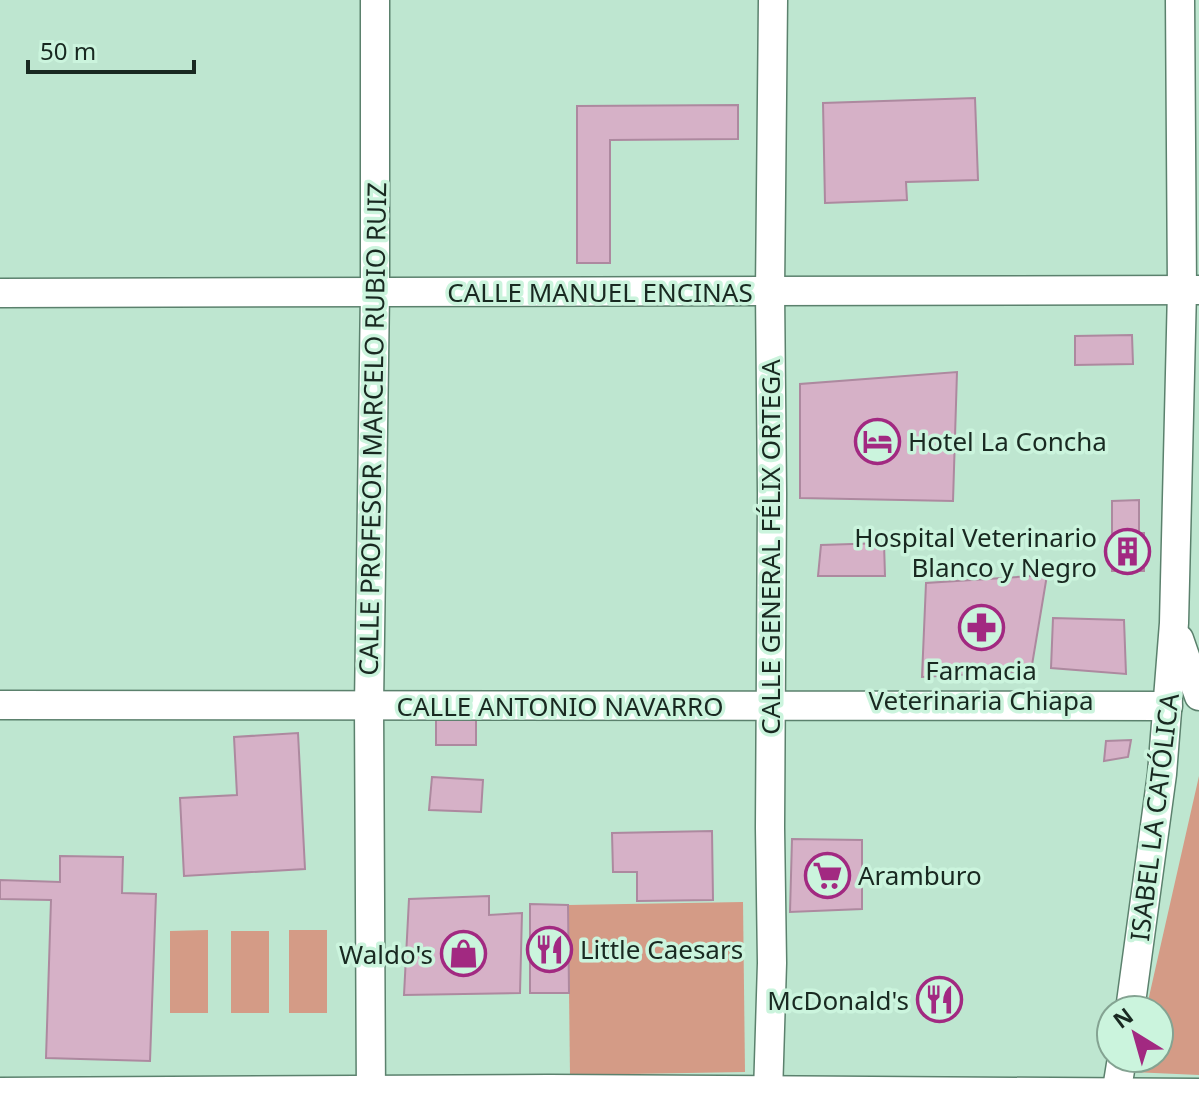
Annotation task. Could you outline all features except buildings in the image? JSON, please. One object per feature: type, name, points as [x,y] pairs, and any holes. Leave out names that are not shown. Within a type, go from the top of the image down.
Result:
[{"type":"main road","points":[[0,1096],[1199,1097]]},
{"type":"street","name":"CALLE PROFESOR MARCELO RUBIO RUIZ","points":[[371,1096],[369,705],[375,292],[375,0]]},
{"type":"street","name":"CALLE GENERAL FÉLIX ORTEGA","points":[[768,1096],[772,963],[770,291],[773,0]]},
{"type":"street","name":"ISABEL LA CATÓLICA","points":[[1132,994],[1148,891],[1168,706],[1190,290],[1180,0]]},
{"type":"street","name":"CALLE MANUEL ENCINAS","points":[[0,293],[1190,290]]},
{"type":"street","points":[[1174,623],[1199,696]]},
{"type":"street","name":"CALLE ANTONIO NAVARRO","points":[[0,705],[1168,706]]},
{"type":"street","points":[[1115,1097],[1119,1074]]},
{"type":"shaded area","points":[[1199,776],[1199,1075],[1175,1074],[1175,994],[1150,994]]},
{"type":"shaded area","points":[[743,902],[745,1072],[570,1075],[568,905]]},
{"type":"shaded area","points":[[208,930],[208,1013],[170,1013],[170,931]]},
{"type":"shaded area","points":[[289,930],[327,930],[327,1013],[289,1013]]},
{"type":"shaded area","points":[[231,931],[269,931],[269,1013],[231,1013]]},
{"type":"place","name":"Hotel La Concha","points":[[877,441]]},
{"type":"place","name":"Hospital Veterinario Blanco y Negro","points":[[1128,552]]},
{"type":"place","name":"Farmacia Veterinaria Chiapa","points":[[981,627]]},
{"type":"place","name":"Aramburo","points":[[827,875]]},
{"type":"place","name":"Little Caesars","points":[[549,949]]},
{"type":"place","name":"Waldo's","points":[[464,954]]},
{"type":"place","name":"McDonald's","points":[[940,1000]]}]
